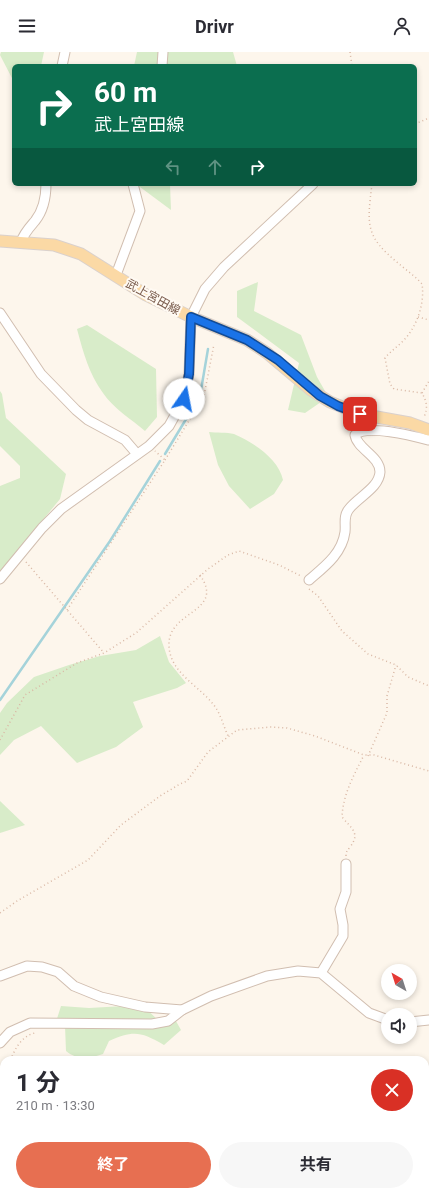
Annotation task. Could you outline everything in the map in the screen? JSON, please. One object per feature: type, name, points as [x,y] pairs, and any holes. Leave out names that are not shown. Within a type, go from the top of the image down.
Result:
[{"type":"main road","name":"武上宮田線","points":[[0,241],[54,245],[75,251],[146,295],[191,317],[227,330],[256,345],[278,360],[311,390],[338,406],[366,415],[424,428]]},
{"type":"street","points":[[62,64],[65,52]]},
{"type":"street","points":[[162,64],[163,52]]},
{"type":"street","points":[[21,242],[24,232],[36,220],[44,204],[46,186]]},
{"type":"street","points":[[116,275],[140,211],[134,186]]},
{"type":"street","points":[[0,579],[20,554],[61,510],[149,446],[169,426],[184,399],[189,374],[191,317],[205,289],[224,267],[311,186]]},
{"type":"street","points":[[0,313],[41,374],[76,410],[88,420],[125,440],[137,454]]},
{"type":"street","points":[[309,580],[335,557],[345,533],[344,520],[348,510],[377,481],[380,471],[374,459],[356,440],[355,435],[364,430],[407,434],[428,440],[429,438]]},
{"type":"street","points":[[321,974],[343,936],[342,913],[340,909],[346,892],[346,864]]},
{"type":"street","points":[[0,976],[27,966],[42,967],[58,972],[74,986],[101,997],[145,1007],[182,1010]]},
{"type":"street","points":[[0,1043],[10,1032],[30,1023],[152,1024],[168,1021],[182,1010],[211,996],[267,976],[298,971],[321,974],[370,1013],[381,1017]]},
{"type":"street","points":[[417,1021],[429,1020]]},
{"type":"path","points":[[350,52],[352,64]]},
{"type":"path","points":[[417,123],[429,118]]},
{"type":"path","points":[[372,186],[369,211],[370,230],[374,239],[383,250],[422,284],[423,291],[414,329],[385,358],[390,384],[394,389],[422,394],[427,402],[424,428]]},
{"type":"path","points":[[418,317],[429,320]]},
{"type":"path","points":[[66,609],[165,460],[204,396],[214,344]]},
{"type":"path","points":[[422,394],[429,381]]},
{"type":"path","points":[[149,446],[165,460]]},
{"type":"path","points":[[0,740],[25,695],[77,663],[104,653],[136,633],[200,575],[228,555],[239,551],[278,565],[309,580]]},
{"type":"path","points":[[20,554],[62,606],[104,653]]},
{"type":"path","points":[[200,575],[207,590],[207,598],[201,606],[179,620],[172,634],[169,645],[171,657],[177,668],[216,709],[228,736]]},
{"type":"path","points":[[309,580],[303,584],[318,596],[342,631],[368,654],[396,665],[408,677],[429,686]]},
{"type":"path","points":[[368,756],[387,713],[387,696],[396,665]]},
{"type":"path","points":[[0,913],[17,901],[88,860],[121,825],[160,796],[187,781],[208,752],[237,730],[271,727],[287,728],[315,736],[364,755],[374,755],[429,771]]},
{"type":"path","points":[[346,864],[346,853],[356,840],[356,834],[342,817],[342,805],[348,788],[364,755]]},
{"type":"path","points":[[12,1056],[13,1052],[21,1042],[32,1033],[39,1032]]},
{"type":"green space","points":[[1,52],[44,52],[41,64],[12,64],[12,78],[0,55]]},
{"type":"green space","points":[[137,52],[233,52],[236,64],[134,64]]},
{"type":"green space","points":[[139,186],[170,186],[171,210]]},
{"type":"green space","points":[[258,282],[254,311],[301,335],[317,377],[325,391],[321,402],[305,413],[288,410],[299,363],[237,317],[237,291]]},
{"type":"green space","points":[[87,325],[156,369],[157,417],[145,431],[112,404],[98,386],[84,354],[77,329]]},
{"type":"green space","points":[[0,391],[2,394],[6,418],[66,474],[60,499],[0,572],[0,486],[20,478],[20,466],[0,446]]},
{"type":"green space","points":[[209,432],[234,434],[257,447],[271,458],[281,472],[283,480],[274,494],[250,509],[229,486],[218,465]]},
{"type":"green space","points":[[160,636],[169,662],[186,683],[177,688],[133,702],[143,727],[116,747],[77,763],[41,726],[14,740],[0,755],[0,713],[7,703],[34,677],[100,656],[136,650]]},
{"type":"green space","points":[[0,801],[25,825],[0,833]]},
{"type":"green space","points":[[142,1005],[159,1021],[172,1014],[181,1030],[164,1045],[143,1035],[131,1034],[109,1041],[103,1054],[96,1056],[75,1056],[66,1051],[65,1026],[55,1025],[61,1006],[89,1008]]},
{"type":"waterway","points":[[165,454],[200,396],[208,349]]},
{"type":"waterway","points":[[0,700],[110,541],[160,461]]},
{"type":"route","points":[[184,399],[189,374],[191,317],[227,330],[256,345],[278,360],[302,383],[320,396],[338,406],[360,414]]}]
